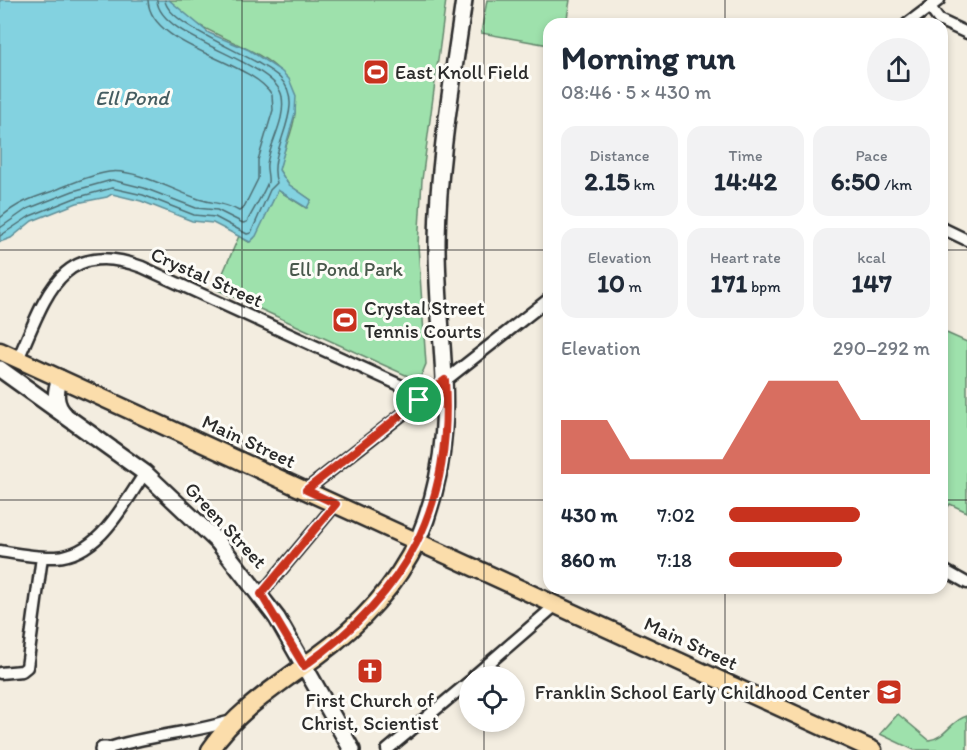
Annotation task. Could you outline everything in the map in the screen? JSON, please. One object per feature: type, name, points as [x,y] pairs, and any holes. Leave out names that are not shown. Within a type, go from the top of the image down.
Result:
[{"type":"main road","name":"Main Street","points":[[0,351],[418,540],[873,750]]},
{"type":"main road","points":[[210,750],[234,720],[347,632],[376,603],[402,571],[418,540]]},
{"type":"street","points":[[418,540],[430,510],[440,473],[445,432],[445,380],[437,295],[437,218],[464,0]]},
{"type":"street","points":[[916,18],[939,0]]},
{"type":"street","points":[[930,8],[938,18]]},
{"type":"street","points":[[948,24],[967,33]]},
{"type":"street","points":[[948,231],[967,240]]},
{"type":"street","name":"Crystal Street","points":[[18,359],[47,295],[60,275],[85,261],[113,258],[142,267],[402,386],[419,400]]},
{"type":"street","points":[[306,490],[543,304]]},
{"type":"street","name":"Green Street","points":[[0,369],[145,474],[218,542],[261,594],[352,750]]},
{"type":"street","name":"Green Street","points":[[60,378],[57,402],[72,421]]},
{"type":"street","points":[[0,551],[42,557],[68,555],[91,544],[104,531],[145,474]]},
{"type":"street","points":[[261,594],[336,504]]},
{"type":"street","points":[[0,674],[22,671],[27,667],[42,557]]},
{"type":"street","points":[[948,572],[967,583]]},
{"type":"street","points":[[486,666],[557,604]]},
{"type":"street","points":[[387,750],[459,690]]},
{"type":"street","points":[[105,750],[146,736],[213,726],[234,720]]},
{"type":"green space","name":"Ell Pond Park","points":[[169,0],[446,0],[422,180],[418,245],[426,364],[421,376],[410,377],[216,289],[239,236],[249,242],[254,238],[278,190],[306,208],[311,200],[288,184],[279,170],[295,113],[292,90],[282,73],[265,59],[184,15]]},
{"type":"green space","points":[[487,0],[570,0],[567,18],[543,18],[543,44],[481,33]]},
{"type":"green space","points":[[948,334],[967,342],[967,512],[950,504],[948,507]]},
{"type":"green space","points":[[898,714],[929,740],[940,736],[961,718],[967,716],[967,750],[914,750],[880,734]]},
{"type":"water","name":"Ell Pond","points":[[0,0],[169,0],[209,33],[249,50],[281,71],[289,79],[296,96],[295,113],[279,170],[288,184],[311,200],[307,208],[278,190],[256,236],[250,242],[213,223],[192,221],[141,201],[112,194],[77,203],[32,221],[11,238],[0,242]]},
{"type":"place","name":"East Knoll Field","points":[[376,72]]},
{"type":"place","name":"Crystal Street Tennis Courts","points":[[345,320]]},
{"type":"place","name":"First Church of Christ, Scientist","points":[[370,671]]},
{"type":"place","name":"Franklin School Early Childhood Center","points":[[889,692]]},
{"type":"route","points":[[445,380],[443,455],[437,486],[425,524],[405,565],[386,592],[347,632],[304,666],[261,594],[336,504],[306,490],[419,400],[445,380]]}]
